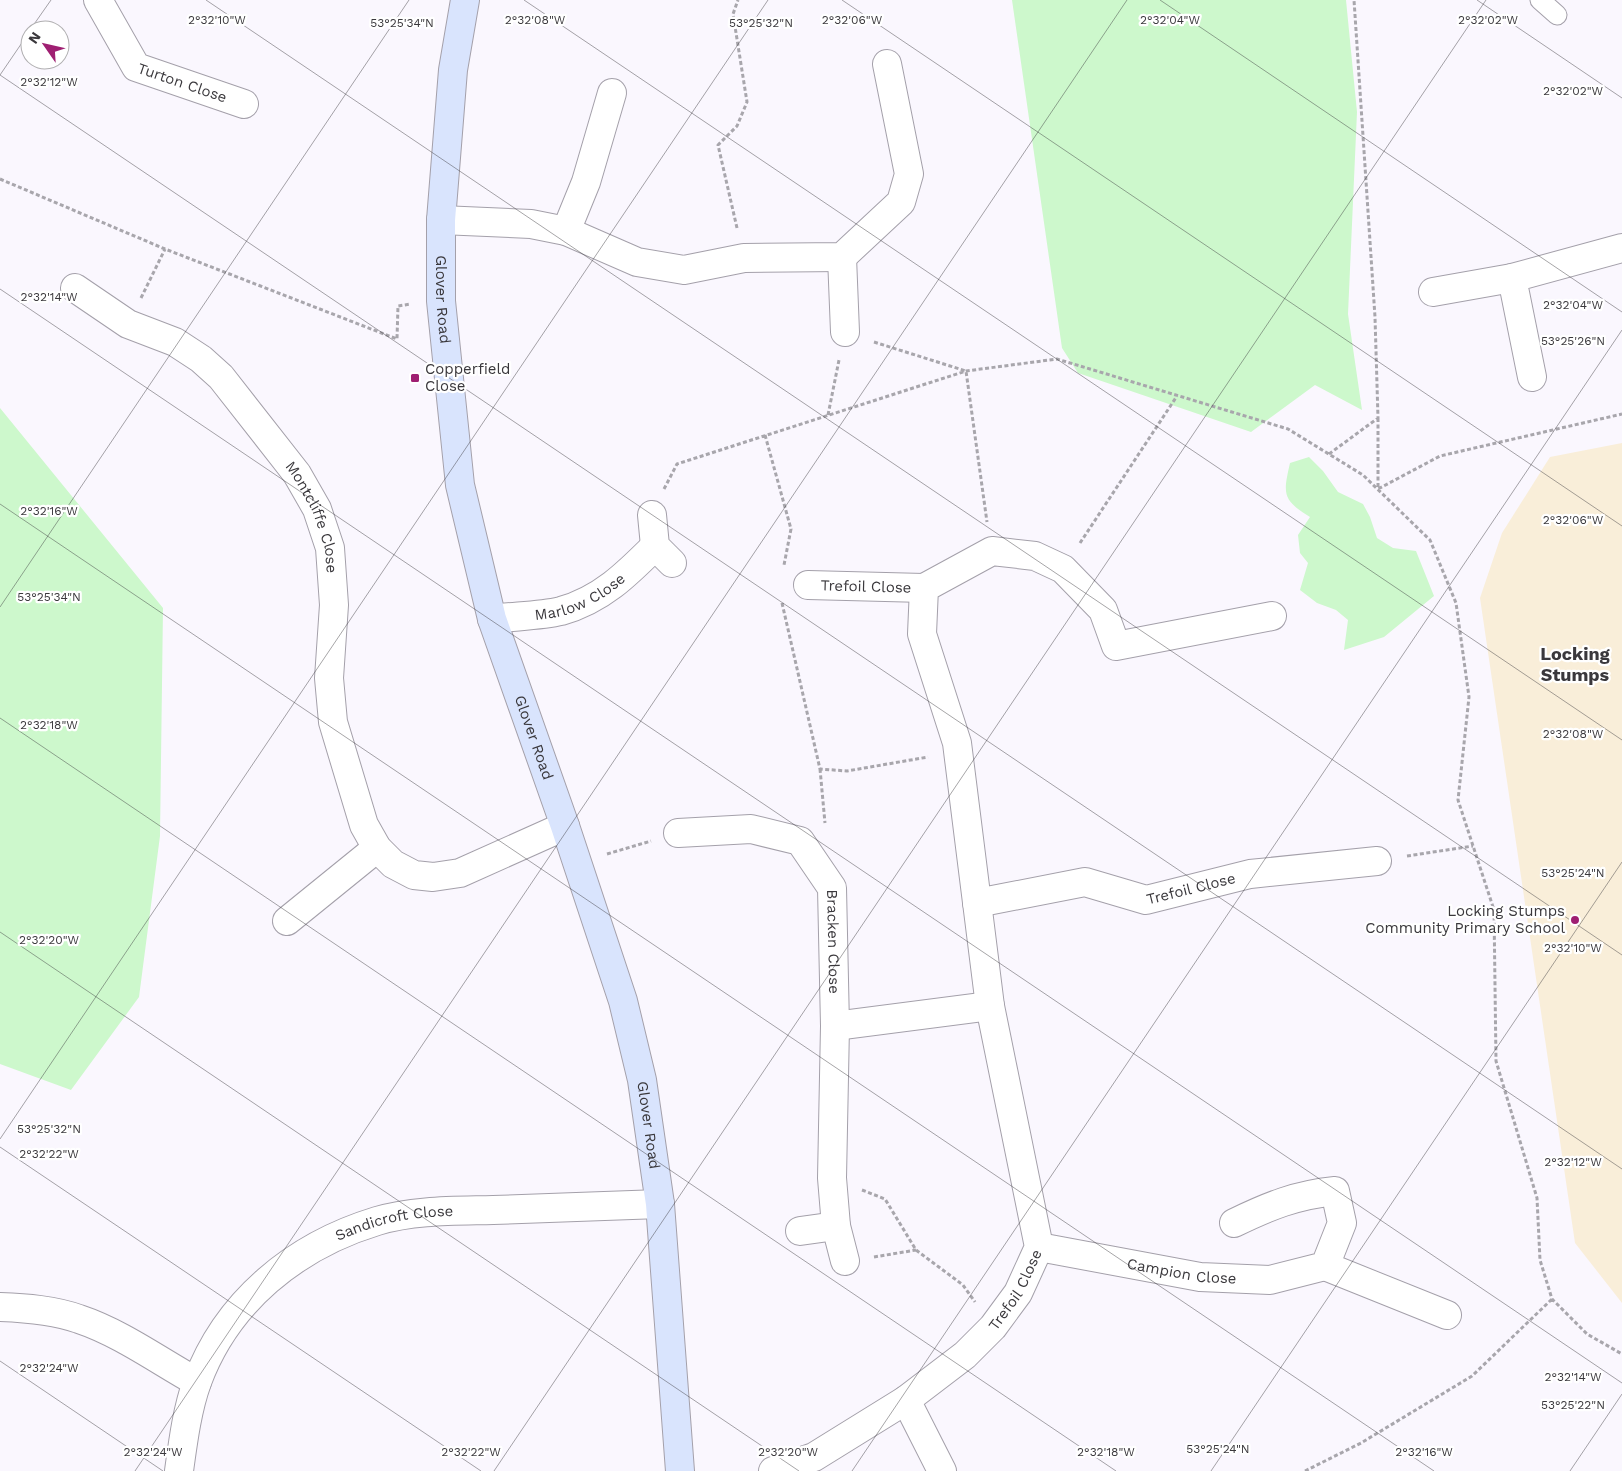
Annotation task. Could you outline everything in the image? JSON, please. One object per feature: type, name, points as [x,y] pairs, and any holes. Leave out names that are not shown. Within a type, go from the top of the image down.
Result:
[{"type":"street","name":"Turton Close","points":[[98,0],[136,67],[244,104]]},
{"type":"street","name":"Glover Road","points":[[465,0],[453,70],[441,220],[441,302],[460,485],[492,619],[565,826],[622,1001],[642,1080],[660,1204],[680,1471]]},
{"type":"street","points":[[441,220],[531,224],[566,231],[637,262],[684,270],[744,258],[842,257],[901,202],[909,174],[887,64]]},
{"type":"street","points":[[566,231],[586,182],[612,93]]},
{"type":"street","points":[[1433,292],[1512,278],[1622,248]]},
{"type":"street","points":[[842,257],[845,332]]},
{"type":"street","points":[[1512,278],[1532,377]]},
{"type":"street","name":"Montcliffe Close","points":[[75,288],[128,324],[175,342],[201,359],[221,377],[297,474],[317,509],[330,548],[334,605],[329,678],[333,722],[364,825],[377,848],[394,864],[414,875],[433,877],[460,873],[565,826]]},
{"type":"street","name":"Marlow Close","points":[[492,619],[560,611],[582,603],[663,555],[652,515]]},
{"type":"street","points":[[992,551],[1035,556],[1063,569],[1103,610],[1116,646],[1272,616]]},
{"type":"street","name":"Trefoil Close","points":[[808,585],[924,588],[992,551]]},
{"type":"street","name":"Trefoil Close","points":[[773,1471],[814,1457],[906,1400],[965,1355],[993,1327],[1018,1293],[1039,1247],[990,1006],[958,752],[922,634],[924,588]]},
{"type":"street","name":"Bracken Close","points":[[678,833],[751,828],[800,841],[832,888],[835,1026],[832,1178],[836,1226],[845,1261]]},
{"type":"street","points":[[287,921],[377,848]]},
{"type":"street","name":"Trefoil Close","points":[[977,903],[1085,882],[1146,900],[1250,874],[1377,861]]},
{"type":"street","points":[[835,1026],[990,1006]]},
{"type":"street","points":[[1234,1223],[1274,1204],[1308,1194],[1335,1191],[1342,1223],[1325,1266],[1447,1314]]},
{"type":"street","name":"Sandicroft Close","points":[[179,1471],[184,1438],[197,1382],[221,1332],[249,1296],[282,1268],[325,1240],[378,1221],[432,1212],[660,1204]]},
{"type":"street","points":[[800,1231],[836,1226]]},
{"type":"street","name":"Campion Close","points":[[1039,1247],[1200,1277],[1270,1280],[1325,1266]]},
{"type":"street","points":[[0,1307],[31,1308],[79,1319],[128,1343],[197,1382]]},
{"type":"street","points":[[906,1400],[942,1471]]},
{"type":"lane","points":[[1540,0],[1557,15]]},
{"type":"path","points":[[738,0],[732,14],[747,102],[736,126],[718,145],[744,258]]},
{"type":"path","points":[[1354,0],[1375,316],[1378,489]]},
{"type":"path","points":[[0,179],[166,249],[397,339],[398,306],[417,302]]},
{"type":"path","points":[[128,324],[166,249]]},
{"type":"path","points":[[828,415],[845,332],[966,371]]},
{"type":"path","points":[[652,515],[677,464],[966,371],[1057,359],[1288,429],[1363,474],[1430,540],[1456,603],[1469,697],[1458,800],[1494,910],[1496,1061],[1537,1198],[1540,1260],[1552,1299],[1587,1334],[1622,1354]]},
{"type":"path","points":[[966,371],[992,551]]},
{"type":"path","points":[[1063,569],[1177,396]]},
{"type":"path","points":[[1378,489],[1440,456],[1622,414]]},
{"type":"path","points":[[1329,454],[1378,418]]},
{"type":"path","points":[[765,435],[791,529],[783,574]]},
{"type":"path","points":[[782,601],[820,769],[847,771],[958,752]]},
{"type":"path","points":[[577,863],[678,833]]},
{"type":"path","points":[[1377,861],[1473,846]]},
{"type":"path","points":[[832,1178],[885,1199],[916,1250],[963,1285],[993,1327]]},
{"type":"path","points":[[845,1261],[916,1250]]},
{"type":"path","points":[[1305,1471],[1361,1443],[1472,1376],[1552,1299]]},
{"type":"shaded area","name":"Locking Stumps Community Primary School","points":[[1622,443],[1622,1303],[1575,1243],[1480,598],[1502,533],[1550,457]]},
{"type":"green space","points":[[1012,0],[1346,0],[1357,112],[1348,314],[1362,410],[1315,385],[1251,432],[1078,373],[1062,348]]},
{"type":"green space","points":[[0,408],[163,608],[160,836],[139,997],[71,1090],[0,1064]]},
{"type":"green space","points":[[1309,457],[1323,471],[1338,492],[1363,504],[1370,517],[1377,538],[1393,548],[1416,551],[1434,596],[1384,637],[1344,650],[1348,620],[1336,610],[1317,603],[1300,590],[1308,563],[1300,553],[1298,535],[1310,517],[1290,501],[1287,495],[1286,482],[1290,463]]},
{"type":"place","name":"Copperfield Close","points":[[415,378]]},
{"type":"place","name":"Locking Stumps Community Primary School","points":[[1575,920]]},
{"type":"district","name":"Locking Stumps","points":[[1575,663]]}]
